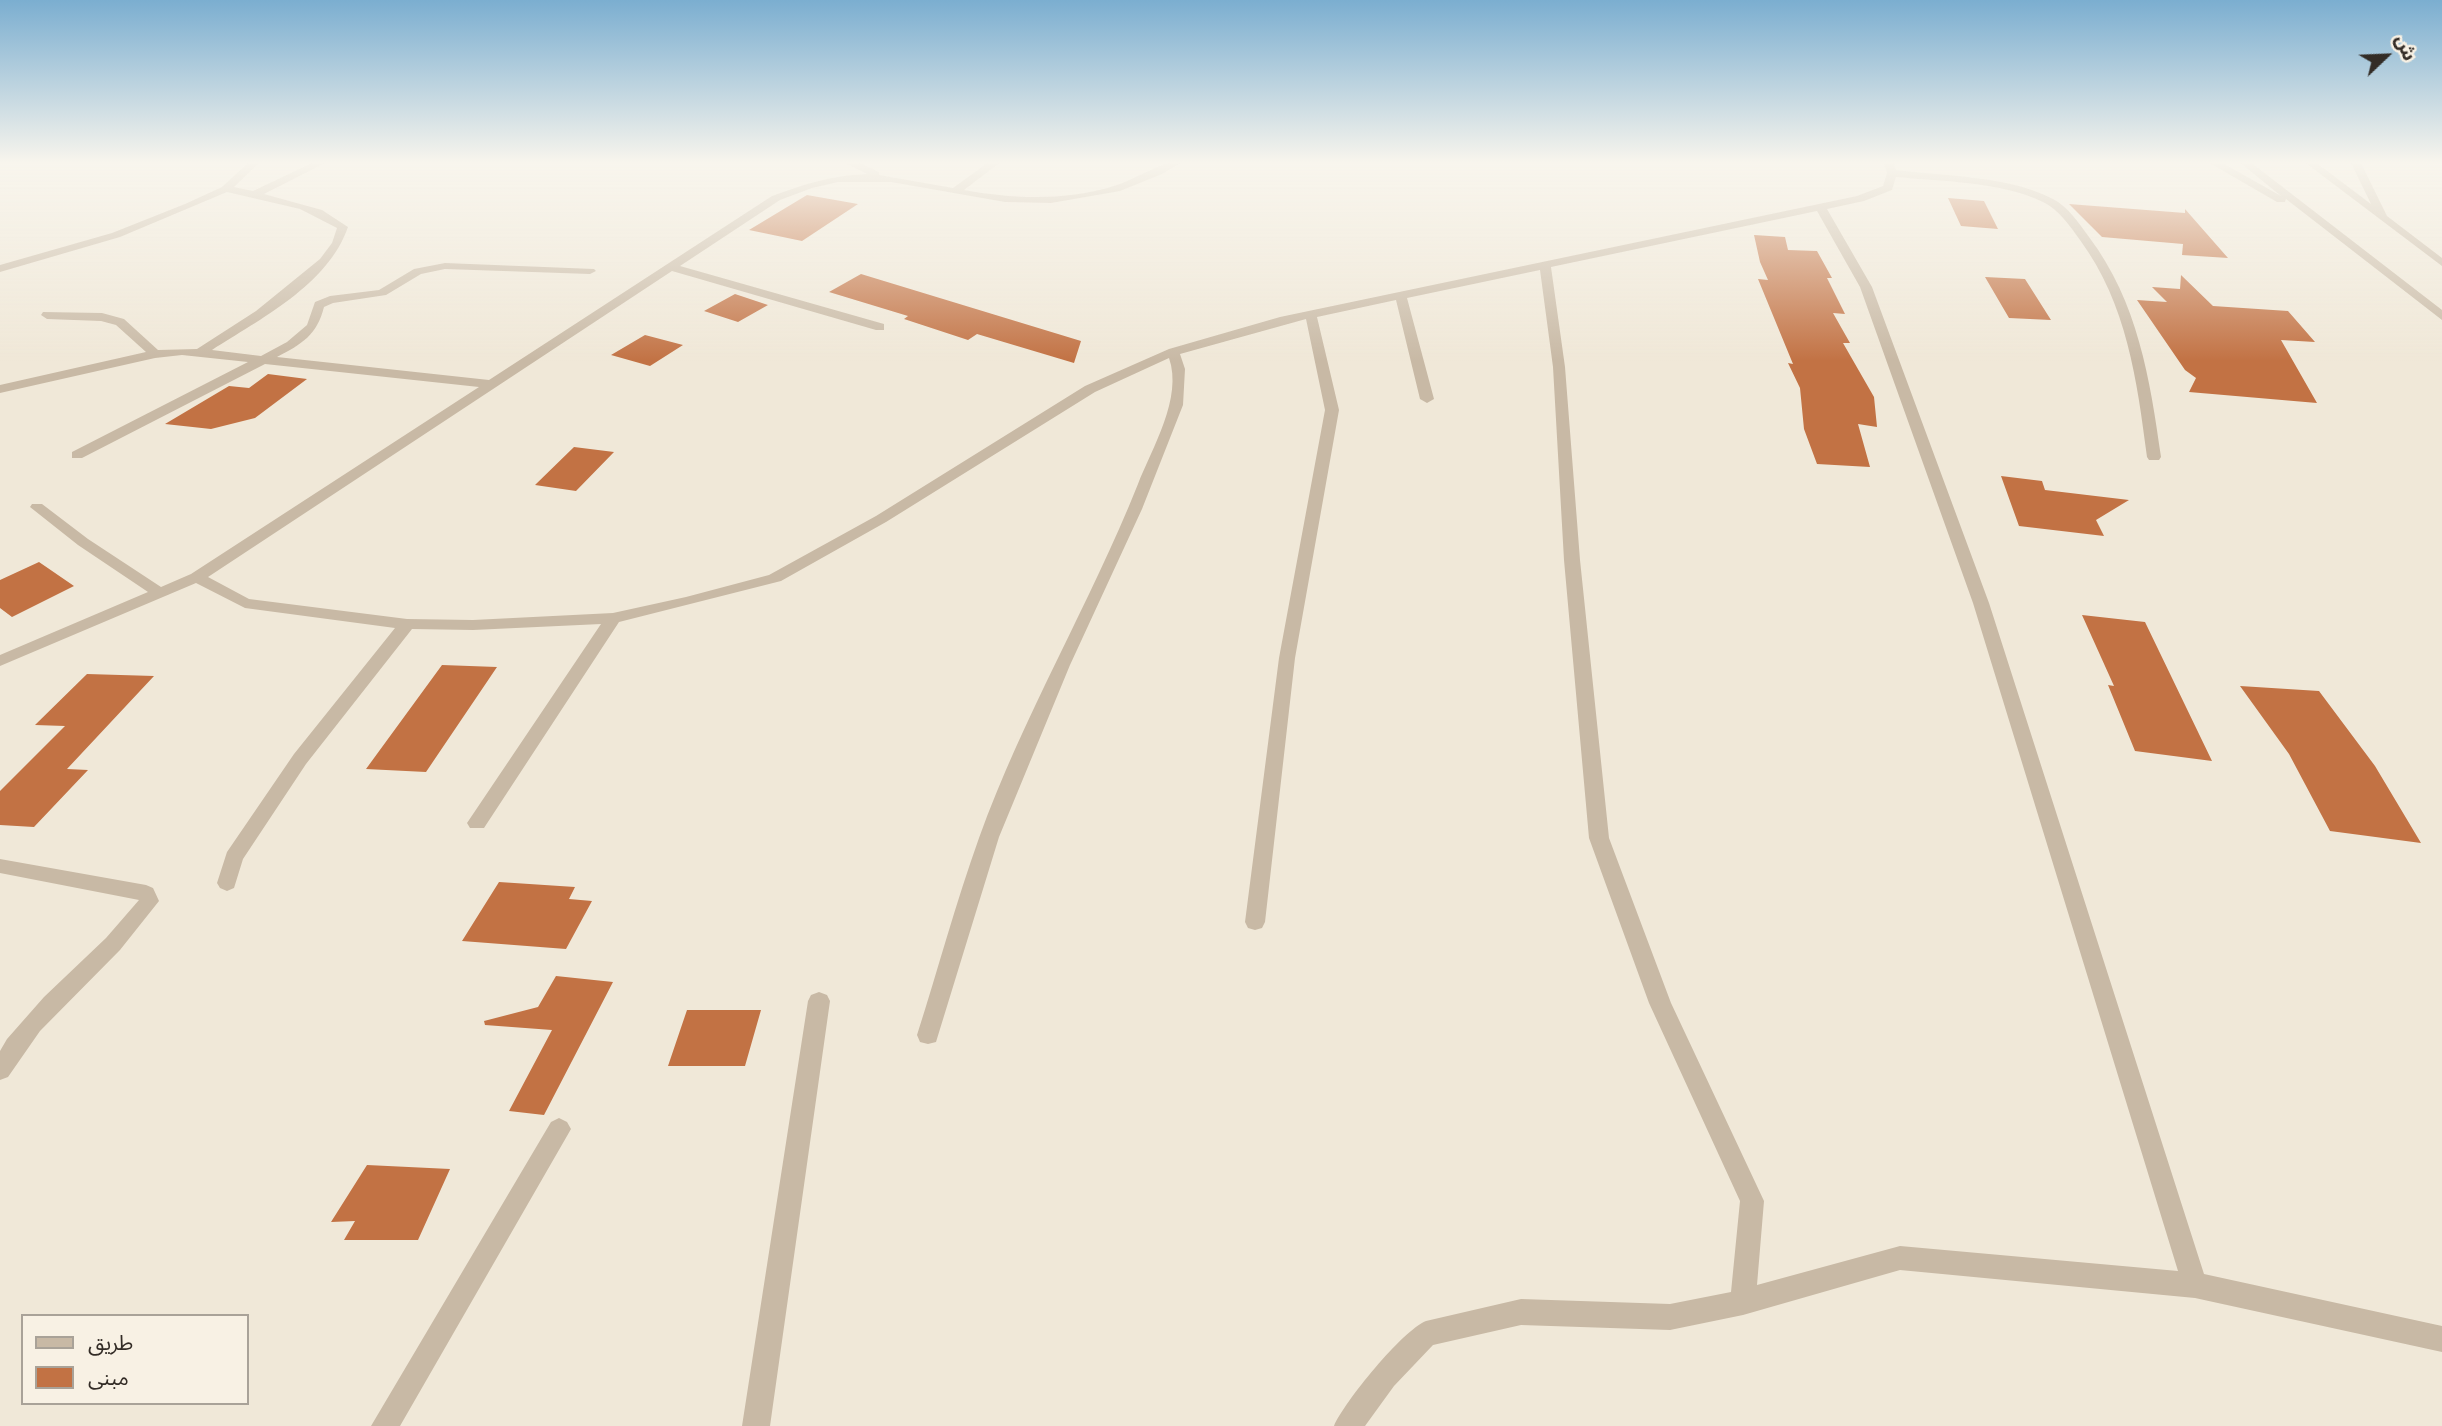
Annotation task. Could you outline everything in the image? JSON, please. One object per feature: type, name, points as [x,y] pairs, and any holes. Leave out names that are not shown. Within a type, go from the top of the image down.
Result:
[{"type":"street","points":[[0,269],[134,228]]},
{"type":"street","points":[[201,352],[313,273],[342,238],[342,228]]},
{"type":"street","points":[[0,662],[197,578],[731,228]]},
{"type":"street","points":[[197,578],[245,603],[407,624],[486,624],[613,618],[727,593],[775,578],[881,519],[1079,395],[1173,352],[1311,315],[1723,228]]},
{"type":"street","points":[[1832,228],[1866,287],[1981,603],[2195,1285]]},
{"type":"street","points":[[2076,228],[2100,256],[2120,293],[2131,326],[2145,393],[2154,457]]},
{"type":"street","points":[[2328,228],[2442,316]]},
{"type":"street","points":[[2397,228],[2442,262]]},
{"type":"street","points":[[1545,265],[1559,367],[1572,560],[1599,838],[1660,1003],[1752,1201],[1743,1302]]},
{"type":"street","points":[[77,455],[291,345],[313,326],[319,305],[330,300],[382,293],[418,271],[445,266],[590,271]]},
{"type":"street","points":[[671,267],[880,327]]},
{"type":"street","points":[[1401,296],[1427,399]]},
{"type":"street","points":[[47,315],[102,317],[120,323],[155,354]]},
{"type":"street","points":[[1255,922],[1287,658],[1332,410],[1311,315]]},
{"type":"street","points":[[0,388],[155,354],[201,352],[492,384]]},
{"type":"street","points":[[928,1035],[989,837],[1062,666],[1135,509],[1176,405],[1179,369],[1173,352]]},
{"type":"street","points":[[37,507],[93,550],[160,593]]},
{"type":"street","points":[[477,823],[613,618]]},
{"type":"street","points":[[228,883],[234,857],[300,759],[407,624]]},
{"type":"street","points":[[0,866],[146,893],[149,901],[137,919],[63,991],[10,1052],[0,1070]]},
{"type":"street","points":[[756,1426],[819,1002]]},
{"type":"street","points":[[385,1426],[559,1129]]},
{"type":"street","points":[[1348,1426],[1385,1377],[1426,1334],[1521,1312],[1670,1317],[1743,1302],[1900,1258],[2195,1285],[2442,1339]]},
{"type":"building","points":[[753,228],[822,228],[802,241],[749,230]]},
{"type":"building","points":[[2093,228],[2201,228],[2228,258],[2182,255],[2183,244],[2102,237]]},
{"type":"building","points":[[1754,235],[1785,237],[1788,250],[1817,251],[1832,278],[1827,278],[1845,314],[1833,313],[1850,343],[1843,343],[1874,397],[1877,427],[1858,424],[1870,467],[1817,464],[1804,429],[1800,388],[1788,363],[1793,364],[1758,279],[1768,280],[1760,262]]},
{"type":"building","points":[[861,274],[1081,341],[1074,363],[977,334],[968,340],[904,319],[908,316],[829,292]]},
{"type":"building","points":[[2181,275],[2213,306],[2288,311],[2315,342],[2281,340],[2317,403],[2189,392],[2196,378],[2185,370],[2137,300],[2167,302],[2152,287],[2180,289]]},
{"type":"building","points":[[1985,277],[2025,279],[2051,320],[2009,318]]},
{"type":"building","points":[[735,294],[768,305],[738,322],[704,311]]},
{"type":"building","points":[[645,335],[683,345],[650,366],[611,355]]},
{"type":"building","points":[[268,374],[307,379],[255,418],[211,429],[165,424],[229,386],[249,388]]},
{"type":"building","points":[[574,447],[614,452],[576,491],[535,485]]},
{"type":"building","points":[[2001,476],[2042,481],[2045,490],[2129,500],[2096,520],[2104,536],[2019,526]]},
{"type":"building","points":[[39,562],[74,586],[12,617],[0,608],[0,580]]},
{"type":"building","points":[[2082,615],[2145,622],[2212,761],[2135,751],[2108,685],[2114,686]]},
{"type":"building","points":[[442,665],[497,667],[426,772],[366,769]]},
{"type":"building","points":[[87,674],[154,676],[67,769],[88,770],[34,827],[0,825],[0,791],[65,726],[35,725]]},
{"type":"building","points":[[2240,686],[2319,691],[2375,766],[2421,843],[2330,831],[2289,754]]},
{"type":"building","points":[[499,882],[575,887],[569,899],[592,901],[566,949],[462,941]]},
{"type":"building","points":[[556,976],[613,982],[544,1115],[509,1111],[552,1030],[485,1025],[484,1021],[538,1007]]},
{"type":"building","points":[[687,1010],[761,1010],[745,1066],[668,1066]]},
{"type":"building","points":[[367,1165],[450,1169],[418,1240],[344,1240],[355,1221],[331,1222]]}]
